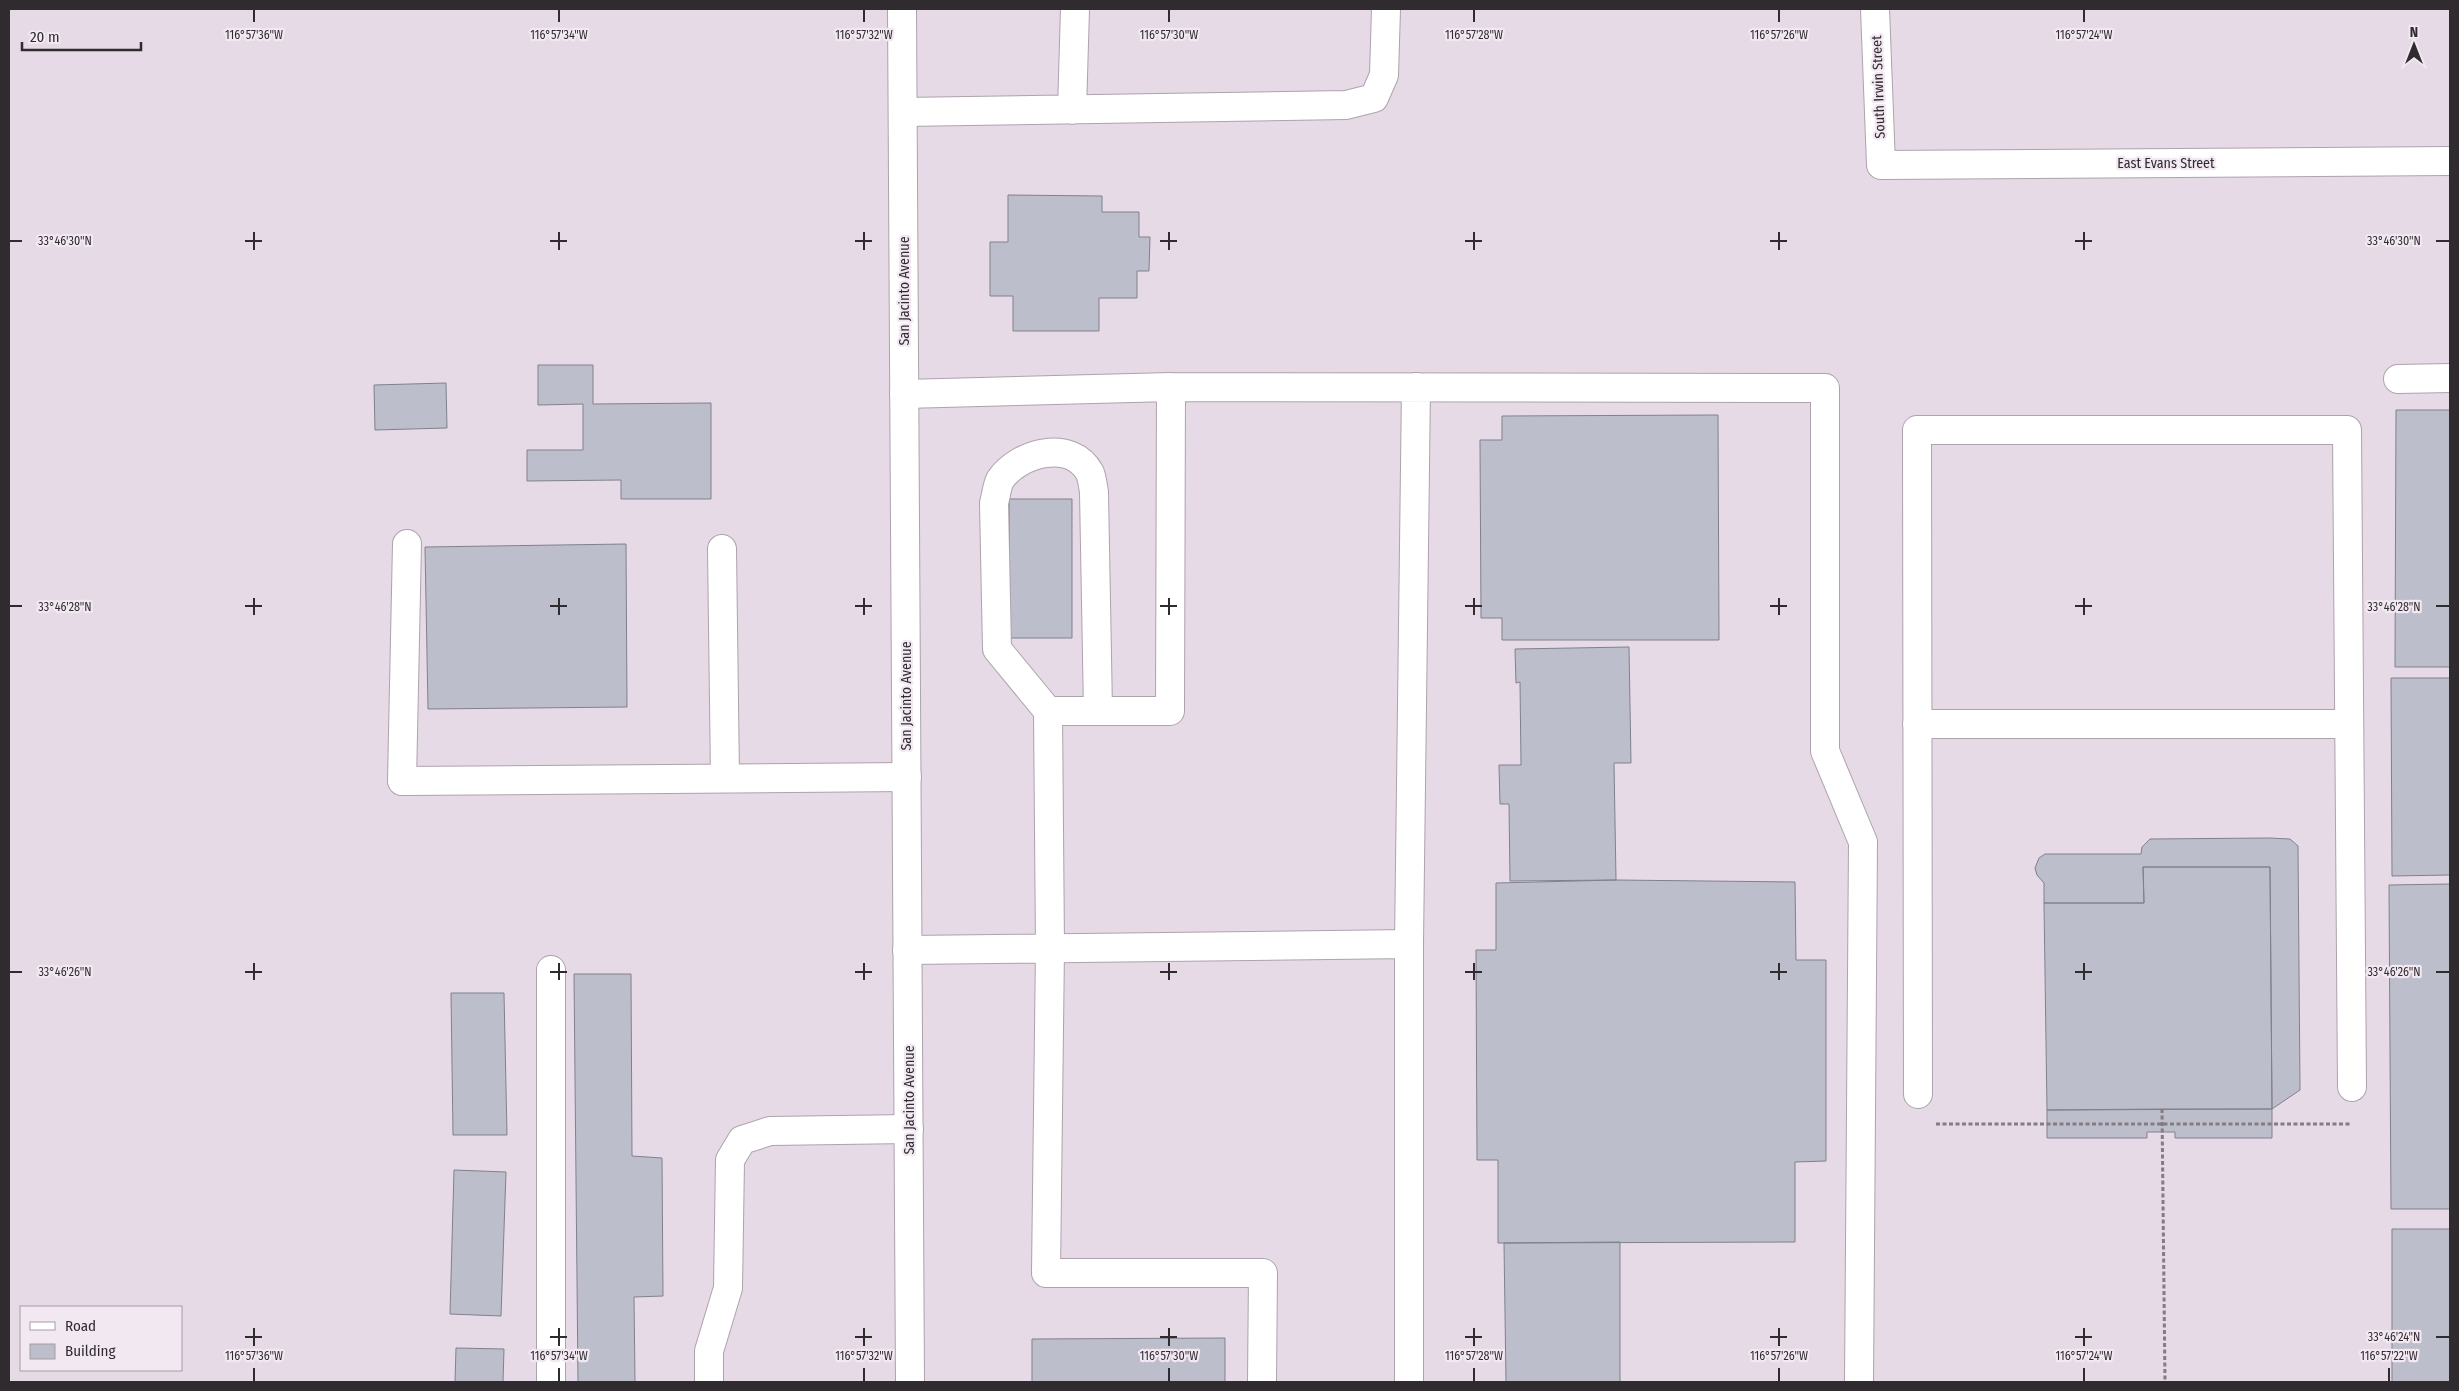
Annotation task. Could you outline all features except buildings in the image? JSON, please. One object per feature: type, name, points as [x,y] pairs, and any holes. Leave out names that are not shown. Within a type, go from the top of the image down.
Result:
[{"type":"main road","name":"San Jacinto Avenue","points":[[902,9],[910,1382]]},
{"type":"main road","points":[[1072,110],[1075,9]]},
{"type":"main road","points":[[903,112],[1346,105],[1374,98],[1384,76],[1386,9]]},
{"type":"main road","name":"South Irwin Street","points":[[1875,9],[1881,165]]},
{"type":"main road","name":"East Evans Street","points":[[1881,165],[2450,161]]},
{"type":"main road","points":[[2398,379],[2450,378]]},
{"type":"main road","points":[[904,394],[1171,387],[1825,388],[1825,751],[1863,842],[1859,1382]]},
{"type":"main road","points":[[1048,710],[1170,710],[1171,387]]},
{"type":"main road","points":[[1409,1382],[1409,944],[1416,387]]},
{"type":"main road","points":[[1918,1094],[1917,430],[2347,430],[2352,1086]]},
{"type":"main road","points":[[1098,710],[1094,492],[1090,472],[1069,454],[1054,452],[1027,458],[1013,467],[1000,481],[994,503],[998,649],[1048,710],[1050,948],[1046,1273],[1263,1273],[1262,1382]]},
{"type":"main road","points":[[407,544],[402,781],[907,777]]},
{"type":"main road","points":[[722,549],[725,778]]},
{"type":"main road","points":[[1917,724],[2349,724]]},
{"type":"main road","points":[[907,950],[1409,944]]},
{"type":"main road","points":[[550,970],[551,1382]]},
{"type":"main road","points":[[709,1382],[709,1352],[728,1288],[730,1160],[742,1140],[770,1131],[909,1129]]},
{"type":"path","points":[[2162,1109],[2165,1382]]},
{"type":"path","points":[[1937,1124],[2352,1124]]}]
